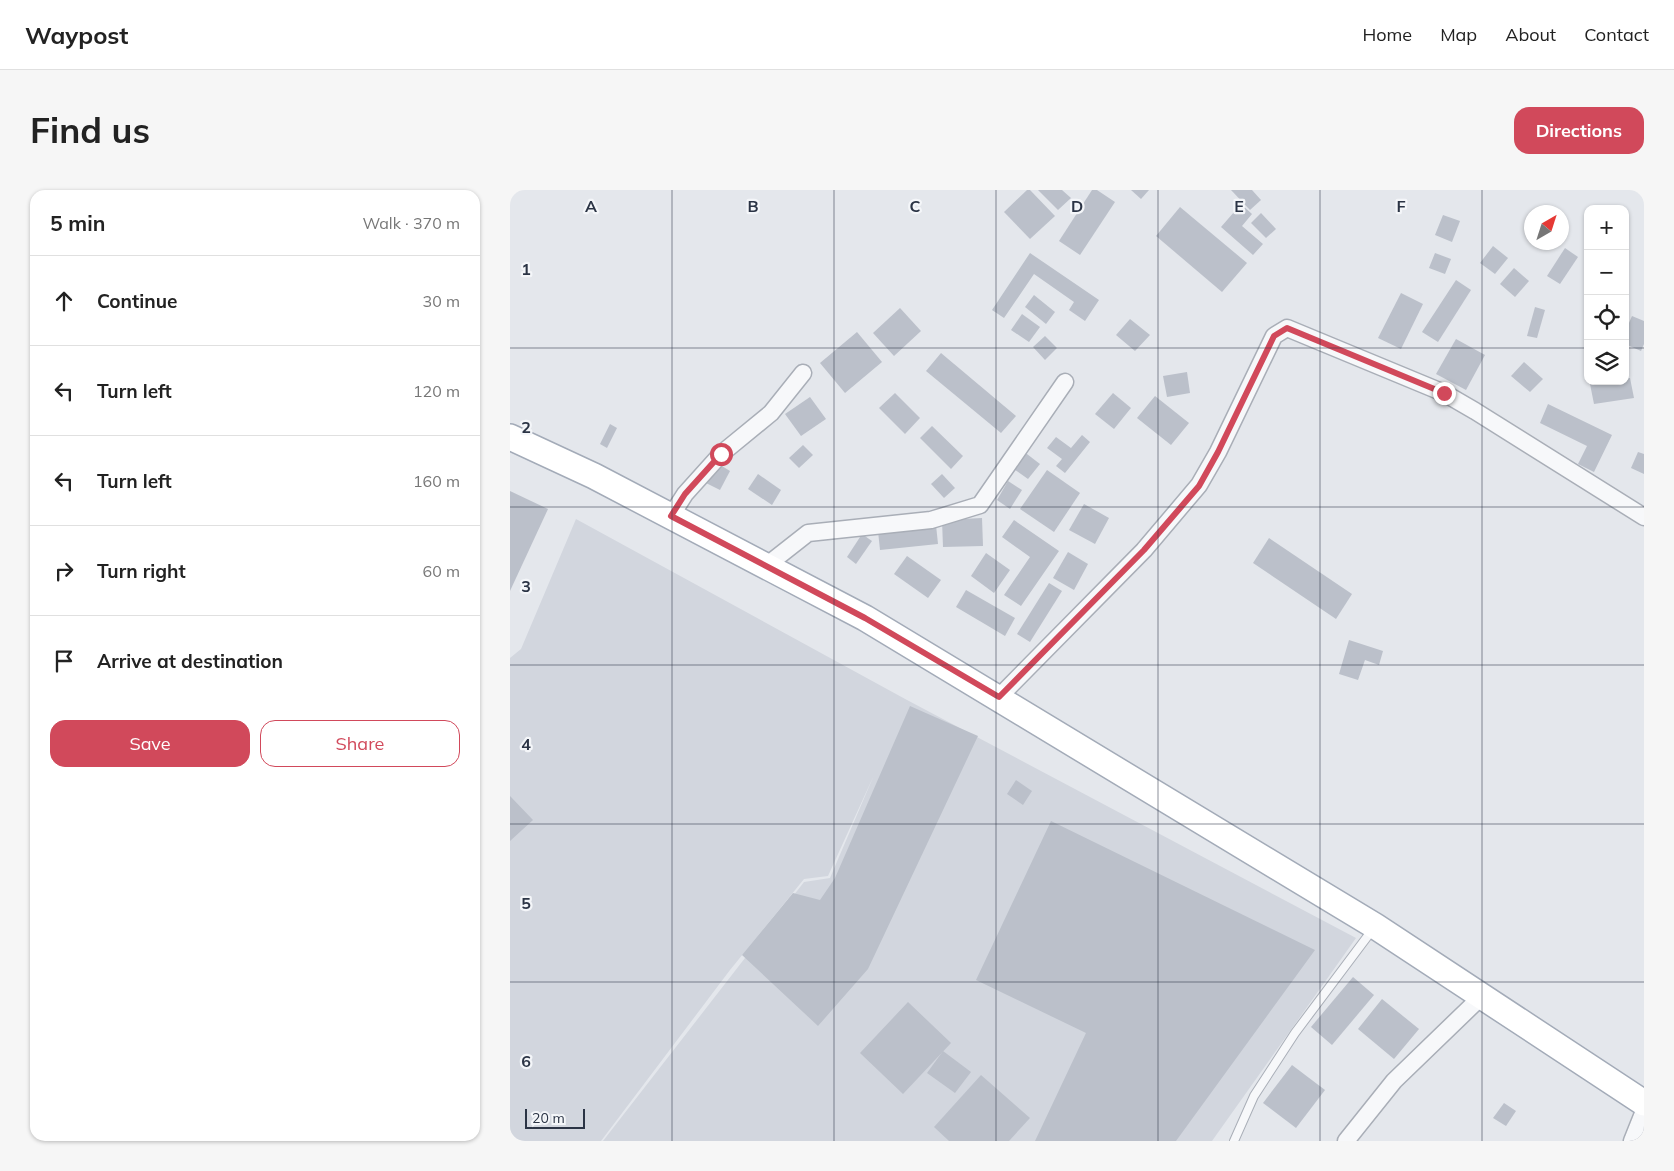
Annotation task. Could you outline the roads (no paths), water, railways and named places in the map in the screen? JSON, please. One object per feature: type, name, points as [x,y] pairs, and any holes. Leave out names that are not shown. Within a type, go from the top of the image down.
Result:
[{"type":"main road","points":[[510,437],[594,476],[865,618],[999,697],[1376,926],[1644,1103]]},
{"type":"street","points":[[999,697],[1144,550],[1199,486],[1218,452],[1274,336],[1287,328],[1444,393],[1476,411],[1644,517]]},
{"type":"street","points":[[671,516],[685,494],[721,454],[771,413],[803,373]]},
{"type":"street","points":[[766,566],[808,533],[931,520],[980,505],[1065,382]]},
{"type":"street","points":[[1346,1141],[1394,1081],[1482,996]]},
{"type":"street","points":[[1632,1141],[1644,1111]]},
{"type":"lane","points":[[1234,1141],[1254,1096],[1290,1041],[1376,926]]}]
